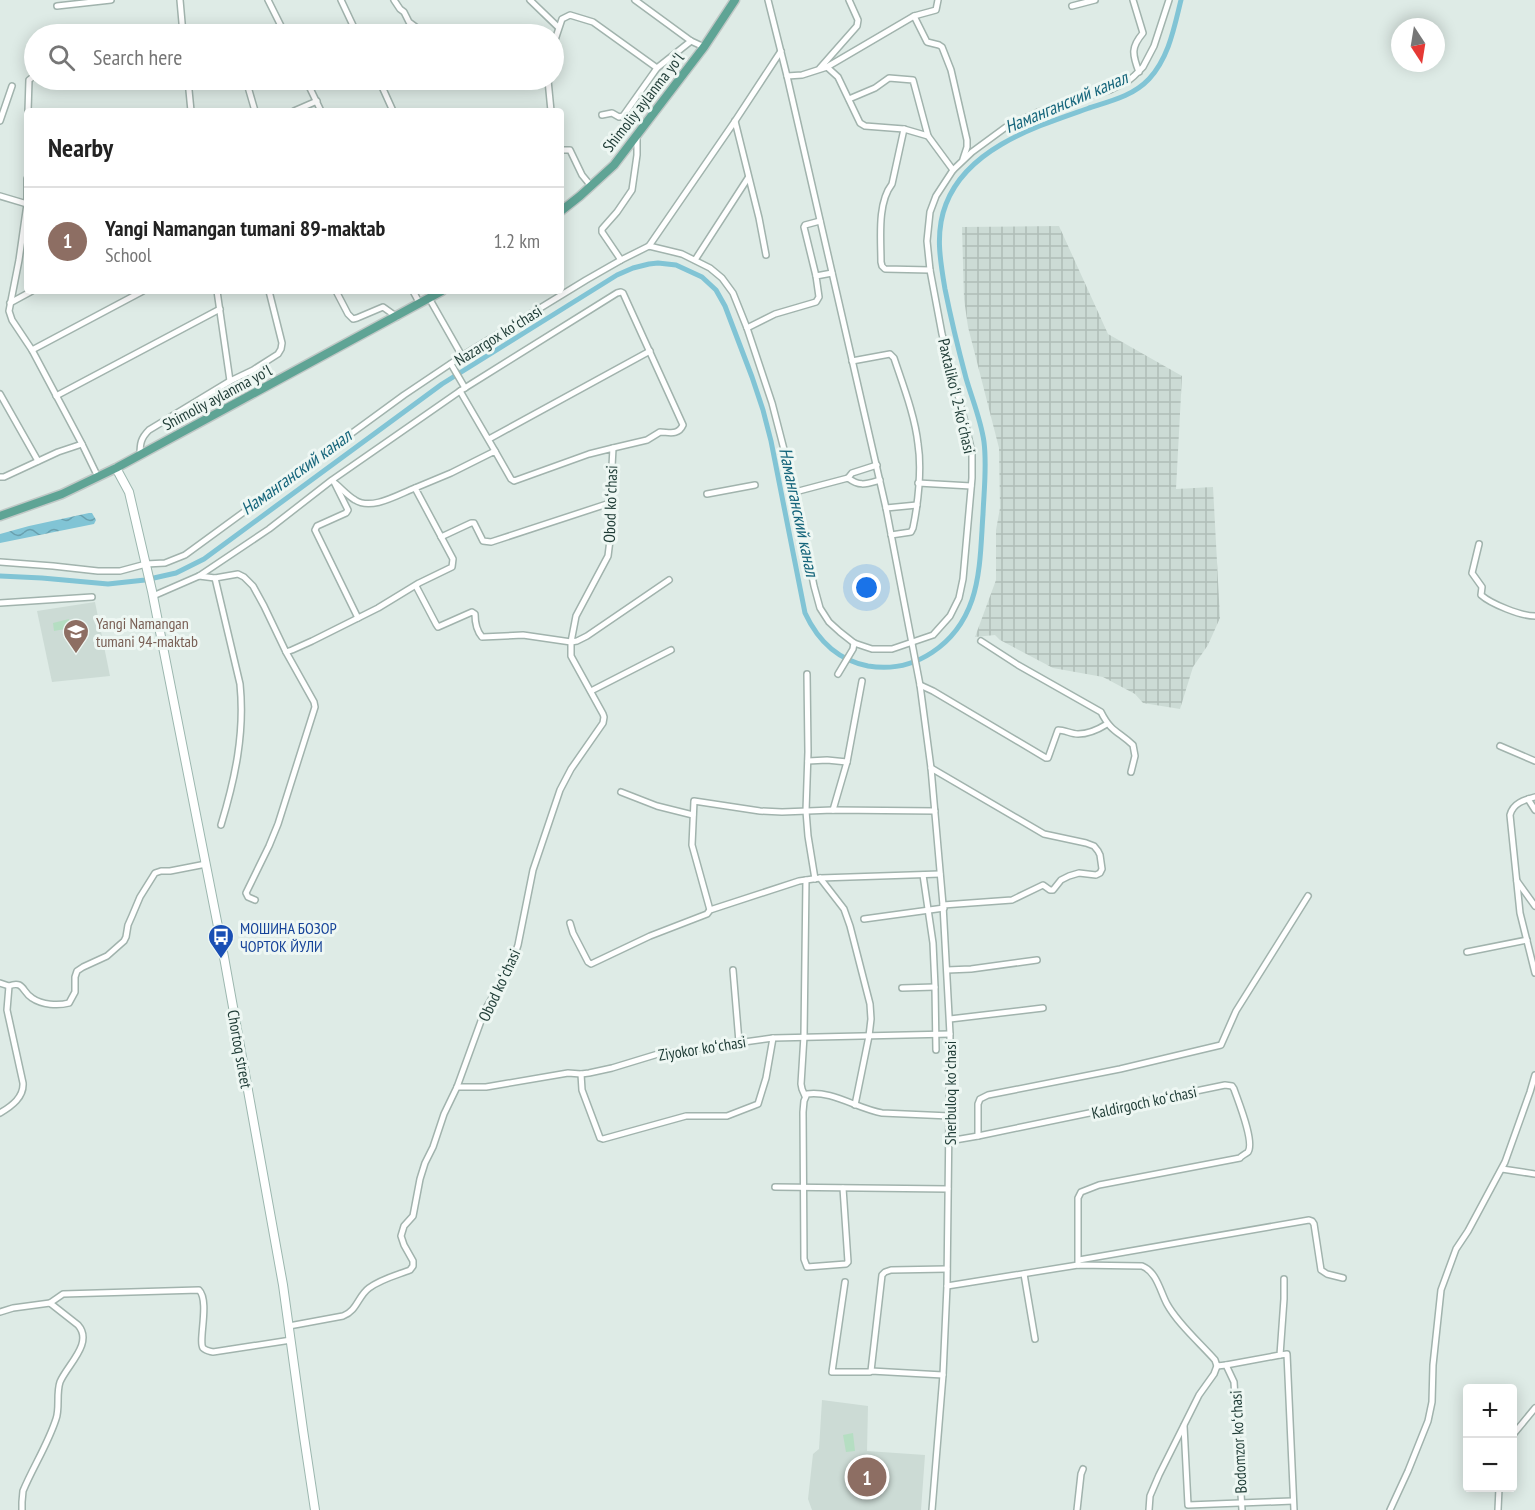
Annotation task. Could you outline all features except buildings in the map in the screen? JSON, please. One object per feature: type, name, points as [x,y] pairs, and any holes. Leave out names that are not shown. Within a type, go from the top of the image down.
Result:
[{"type":"main road","name":"Shimoliy aylanma yoʻl","points":[[564,208],[614,165],[637,137],[704,47],[735,0]]},
{"type":"main road","name":"Shimoliy aylanma yoʻl","points":[[0,516],[62,495],[116,468],[436,294]]},
{"type":"main road","name":"Chortoq street","points":[[116,468],[129,492],[147,566],[206,864],[282,1278],[315,1510]]},
{"type":"street","points":[[57,6],[111,0]]},
{"type":"street","points":[[180,0],[182,24]]},
{"type":"street","points":[[268,0],[280,24]]},
{"type":"street","points":[[341,0],[352,24]]},
{"type":"street","points":[[394,0],[412,24]]},
{"type":"street","points":[[530,0],[555,24]]},
{"type":"street","points":[[635,0],[704,47]]},
{"type":"street","name":"Sherbuloq koʻchasi","points":[[768,0],[877,465],[919,676],[931,768],[950,1018],[947,1286],[943,1375],[932,1510]]},
{"type":"street","points":[[819,69],[858,26],[858,20],[849,0]]},
{"type":"street","points":[[787,76],[802,75],[827,68],[914,16],[936,10],[938,0]]},
{"type":"street","points":[[1072,6],[1091,0]]},
{"type":"street","points":[[1133,0],[1143,33],[1134,45],[1138,72]]},
{"type":"street","points":[[1138,72],[1154,46],[1169,0]]},
{"type":"street","points":[[560,24],[564,16],[570,15],[593,22],[657,68]]},
{"type":"street","points":[[914,16],[927,42],[942,47],[951,70],[968,147],[962,161]]},
{"type":"street","points":[[602,115],[612,113],[619,117],[623,116],[657,68],[691,40]]},
{"type":"street","points":[[781,51],[649,246],[682,254],[710,268],[722,278],[733,293],[772,403],[795,492],[814,586],[820,608],[829,622],[854,646],[880,650],[912,643]]},
{"type":"street","points":[[827,68],[838,77],[860,123],[865,126],[904,129],[928,136]]},
{"type":"street","name":"Paxtalikoʻl 2-koʻchasi","points":[[912,643],[933,635],[950,616],[959,598],[963,579],[971,486],[972,453],[942,334],[930,270],[927,241],[930,212],[936,196],[953,170],[962,161],[987,140],[1021,119],[1110,90],[1128,81],[1138,72]]},
{"type":"street","points":[[849,99],[875,88],[889,78],[913,80],[928,136],[953,170]]},
{"type":"street","points":[[0,121],[12,86]]},
{"type":"street","points":[[28,108],[29,90]]},
{"type":"street","points":[[189,90],[191,108]]},
{"type":"street","points":[[249,90],[254,108]]},
{"type":"street","points":[[311,90],[320,108]]},
{"type":"street","points":[[384,90],[392,108]]},
{"type":"street","points":[[549,90],[550,108]]},
{"type":"street","points":[[301,108],[317,101]]},
{"type":"street","points":[[735,121],[766,255]]},
{"type":"street","points":[[904,129],[892,184],[882,210],[881,262],[885,269],[930,270]]},
{"type":"street","points":[[621,260],[602,229],[632,190],[637,137]]},
{"type":"street","points":[[564,150],[570,150],[582,175],[591,186]]},
{"type":"street","points":[[695,260],[748,178]]},
{"type":"street","points":[[0,196],[24,203]]},
{"type":"street","points":[[747,328],[776,314],[816,302],[819,297],[816,276],[804,227],[820,221]]},
{"type":"street","points":[[24,225],[10,303],[10,315],[32,350],[98,477]]},
{"type":"street","name":"Nazargox koʻchasi","points":[[0,562],[98,572],[120,571],[165,563],[185,555],[404,395],[462,356],[621,260],[649,246]]},
{"type":"street","points":[[19,260],[24,259]]},
{"type":"street","points":[[816,276],[832,273]]},
{"type":"street","points":[[153,593],[198,576],[463,390],[619,292],[623,293],[683,425],[673,434],[660,432],[647,441],[613,448]]},
{"type":"street","points":[[10,303],[26,294]]},
{"type":"street","points":[[32,350],[137,294]]},
{"type":"street","points":[[218,294],[230,381]]},
{"type":"street","points":[[140,455],[140,442],[149,430],[278,354],[282,343],[270,294]]},
{"type":"street","points":[[338,294],[353,319],[383,307],[397,317]]},
{"type":"street","points":[[415,294],[420,304]]},
{"type":"street","points":[[429,298],[462,356]]},
{"type":"street","points":[[56,396],[220,309]]},
{"type":"street","points":[[489,439],[650,351]]},
{"type":"street","points":[[852,362],[890,354],[894,357],[915,427],[918,445],[917,505],[911,532],[891,535]]},
{"type":"street","points":[[333,481],[357,502],[378,502],[451,473],[495,450],[451,364]]},
{"type":"street","points":[[0,394],[38,461]]},
{"type":"street","points":[[0,477],[82,444]]},
{"type":"street","name":"Obod koʻchasi","points":[[457,1087],[485,1010],[512,963],[518,945],[533,870],[560,790],[603,723],[604,717],[571,656],[571,642],[576,616],[608,556],[613,448],[589,454],[514,481],[495,450]]},
{"type":"street","points":[[795,492],[848,478],[852,474],[877,465]]},
{"type":"street","points":[[848,478],[861,485],[880,480]]},
{"type":"street","points":[[333,481],[348,510],[317,526],[315,530],[358,618]]},
{"type":"street","points":[[918,483],[971,486]]},
{"type":"street","points":[[707,494],[755,485]]},
{"type":"street","points":[[286,652],[358,618],[452,567],[453,559],[416,488]]},
{"type":"street","points":[[441,537],[474,523],[483,541],[488,542],[610,503]]},
{"type":"street","points":[[886,508],[917,505]]},
{"type":"street","points":[[1479,544],[1472,573],[1482,587],[1481,595],[1528,616],[1535,616]]},
{"type":"street","points":[[198,576],[215,578],[238,574],[253,586],[286,652],[314,699],[315,707],[278,823],[246,893],[248,897],[255,900]]},
{"type":"street","points":[[215,578],[240,684],[242,702],[241,736],[231,792],[221,825]]},
{"type":"street","points":[[416,586],[438,627],[472,612],[478,633],[482,637],[523,635],[571,642],[587,636],[669,580]]},
{"type":"street","points":[[0,603],[92,597]]},
{"type":"street","points":[[981,641],[1018,665],[1101,712],[1113,731],[1133,745],[1135,756],[1131,772]]},
{"type":"street","points":[[840,673],[854,646]]},
{"type":"street","points":[[591,692],[671,650]]},
{"type":"street","points":[[807,674],[806,811],[808,836],[817,879],[844,909],[870,1004],[869,1036],[855,1105]]},
{"type":"street","points":[[833,810],[848,762],[862,681]]},
{"type":"street","points":[[920,685],[1046,758],[1048,758],[1058,730],[1078,734],[1107,724]]},
{"type":"street","points":[[1500,746],[1535,761]]},
{"type":"street","points":[[808,761],[848,762]]},
{"type":"street","points":[[864,919],[943,907],[1012,900],[1042,885],[1053,890],[1061,880],[1069,876],[1079,873],[1096,875],[1102,869],[1100,855],[1094,846],[1044,834],[931,768]]},
{"type":"street","points":[[621,792],[657,806],[693,815]]},
{"type":"street","points":[[1535,797],[1514,806],[1510,815],[1520,913],[1535,973]]},
{"type":"street","points":[[1528,799],[1535,810]]},
{"type":"street","points":[[710,910],[691,840],[694,801],[782,812],[935,811]]},
{"type":"street","points":[[0,983],[9,986],[17,984],[29,996],[43,1003],[62,1005],[69,1003],[75,992],[77,971],[107,956],[124,941],[140,897],[155,873],[206,864]]},
{"type":"street","points":[[570,923],[573,933],[591,964],[650,936],[707,914],[710,910],[782,886],[817,879],[940,874]]},
{"type":"street","points":[[923,875],[933,943],[936,1050]]},
{"type":"street","points":[[1516,879],[1535,906]]},
{"type":"street","points":[[806,880],[801,1089],[806,1096],[803,1112],[804,1259],[807,1267],[848,1262],[843,1188]]},
{"type":"street","points":[[978,1137],[978,1104],[980,1099],[988,1095],[1120,1069],[1221,1045],[1236,1011],[1308,896]]},
{"type":"street","points":[[1467,952],[1527,939]]},
{"type":"street","points":[[947,970],[1037,960]]},
{"type":"street","points":[[733,970],[739,1042]]},
{"type":"street","points":[[0,1113],[22,1095],[23,1090],[7,1010],[9,986]]},
{"type":"street","points":[[902,988],[935,987]]},
{"type":"street","points":[[950,1018],[1043,1008]]},
{"type":"street","name":"Ziyokor koʻchasi","points":[[457,1087],[486,1088],[568,1073],[580,1074],[612,1068],[658,1054],[773,1038],[950,1034]]},
{"type":"street","points":[[580,1074],[582,1090],[600,1138],[603,1139],[687,1116],[727,1116],[758,1104],[766,1078],[773,1038]]},
{"type":"street","points":[[1390,1510],[1428,1421],[1432,1402],[1433,1365],[1441,1290],[1456,1249],[1502,1169],[1535,1075]]},
{"type":"street","name":"Kaldirgoch koʻchasi","points":[[949,1141],[1232,1086],[1248,1135],[1247,1153],[1240,1158],[1085,1189],[1078,1198],[1078,1263]]},
{"type":"street","points":[[289,1326],[349,1314],[370,1287],[410,1270],[413,1266],[413,1261],[402,1241],[404,1226],[413,1216],[425,1162],[457,1087]]},
{"type":"street","points":[[806,1096],[815,1093],[882,1113],[950,1116]]},
{"type":"street","points":[[1502,1169],[1535,1174]]},
{"type":"street","points":[[775,1187],[948,1189]]},
{"type":"street","points":[[947,1286],[1024,1274],[1309,1220],[1314,1224],[1321,1270],[1343,1278]]},
{"type":"street","points":[[1078,1263],[1146,1268],[1156,1279],[1173,1313],[1215,1360],[1217,1366],[1154,1488],[1149,1501],[1149,1510]]},
{"type":"street","points":[[871,1371],[882,1275],[885,1272],[900,1269],[947,1269]]},
{"type":"street","points":[[1024,1274],[1035,1339]]},
{"type":"street","points":[[1280,1355],[1284,1279]]},
{"type":"street","points":[[845,1282],[832,1372],[871,1371],[943,1375]]},
{"type":"street","points":[[0,1312],[50,1303],[63,1294],[199,1290],[202,1294],[204,1324],[202,1344],[207,1351],[291,1341]]},
{"type":"street","points":[[22,1510],[23,1491],[57,1417],[60,1383],[82,1344],[81,1329],[50,1303]]},
{"type":"street","points":[[1217,1366],[1287,1354],[1294,1510]]},
{"type":"street","name":"Bodomzor koʻchasi","points":[[1226,1365],[1235,1387],[1242,1510]]},
{"type":"street","points":[[1517,1430],[1535,1408]]},
{"type":"street","points":[[1184,1426],[1188,1505],[1293,1501]]},
{"type":"street","points":[[1077,1510],[1083,1469]]},
{"type":"street","points":[[1498,1510],[1499,1492]]},
{"type":"shaded area","points":[[1059,226],[1108,334],[1182,376],[1176,489],[1213,487],[1220,618],[1208,645],[1193,667],[1180,709],[1143,703],[1135,694],[1103,677],[1053,668],[1000,640],[995,635],[975,637],[996,580],[996,530],[1000,508],[999,448],[968,327],[964,299],[962,227]]},
{"type":"shaded area","name":"Yangi Namangan tumani 94-maktab","points":[[95,602],[110,676],[52,682],[37,611]]},
{"type":"shaded area","points":[[822,1400],[868,1406],[867,1451],[925,1455],[921,1510],[812,1510],[808,1499],[813,1454],[819,1449]]},
{"type":"green space","points":[[69,619],[70,628],[54,631],[53,623]]},
{"type":"green space","points":[[853,1433],[855,1451],[846,1452],[843,1435]]},
{"type":"water","points":[[92,513],[96,520],[94,524],[0,543],[0,534]]},
{"type":"waterway","name":"Наманганский канал","points":[[0,576],[108,584],[145,580],[176,573],[204,559],[442,384],[617,275],[633,268],[658,263],[676,265],[702,277],[716,290],[725,306],[763,410],[805,613],[810,623],[830,648],[857,663],[885,667],[918,660],[945,642],[965,616],[977,579],[982,535],[984,442],[957,345],[943,278],[940,257],[940,225],[946,204],[956,184],[970,167],[987,153],[1027,131],[1121,97],[1143,85],[1156,70],[1166,52],[1181,0]]},
{"type":"place","name":"Yangi Namangan tumani 94-maktab","points":[[76,655]]},
{"type":"place","name":"МОШИНА БОЗОР ЧОРТОК ЙУЛИ","points":[[221,960]]},
{"type":"place","name":"Yangi Namangan tumani 89-maktab","points":[[867,1477]]}]
